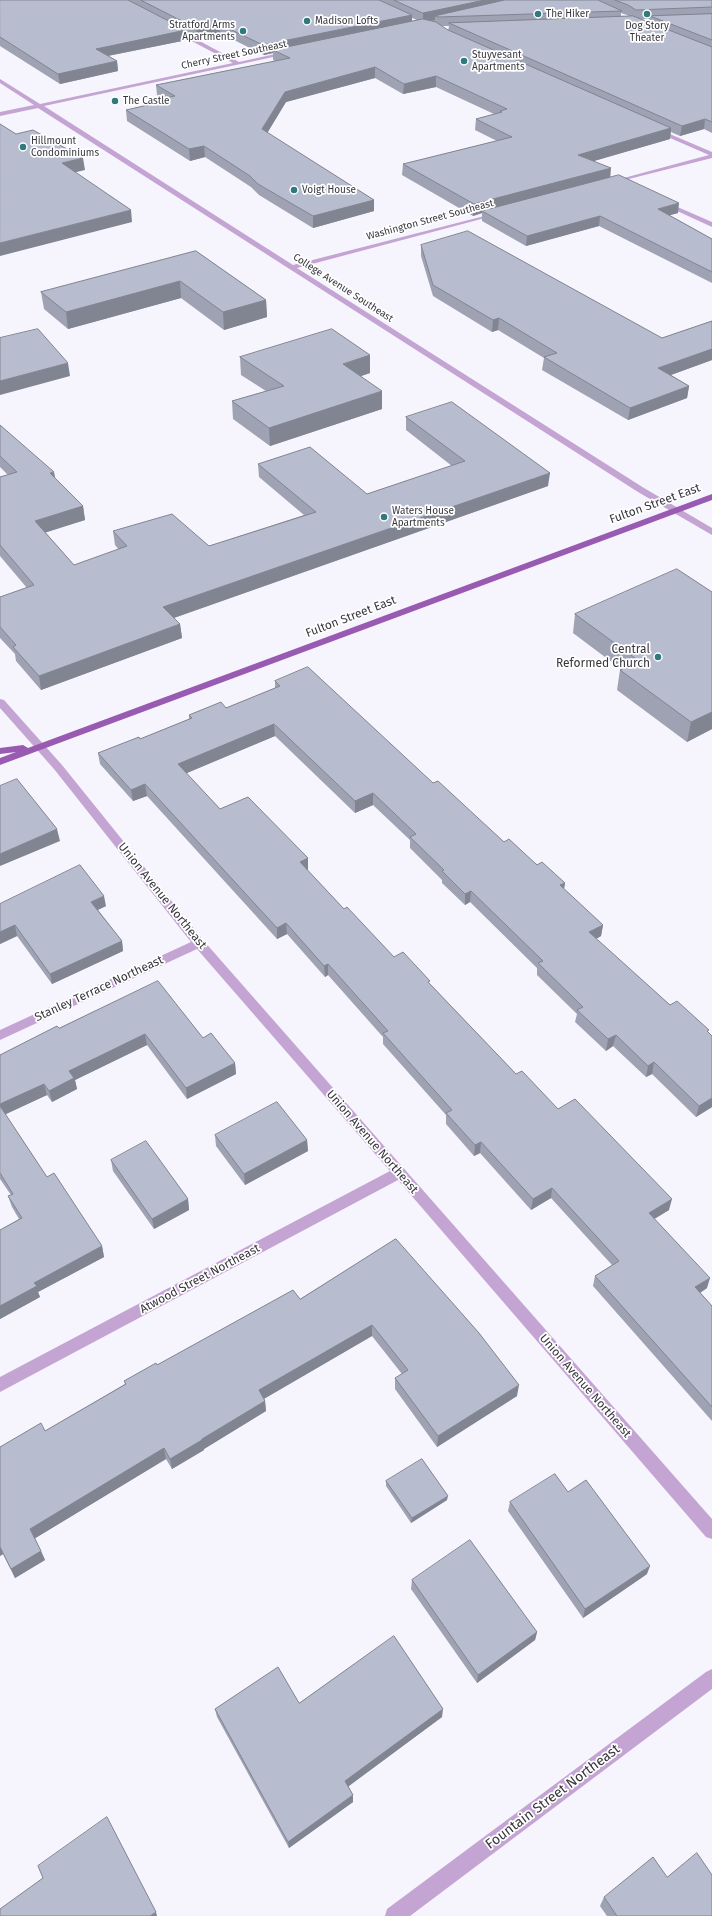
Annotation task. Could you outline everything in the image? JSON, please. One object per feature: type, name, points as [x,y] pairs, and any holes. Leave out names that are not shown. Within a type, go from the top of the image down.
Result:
[{"type":"main road","name":"Fulton Street East","points":[[0,762],[712,497]]},
{"type":"main road","points":[[0,751],[40,747]]},
{"type":"street","points":[[165,25],[239,64]]},
{"type":"street","name":"Cherry Street Southeast","points":[[0,114],[294,52]]},
{"type":"street","name":"College Avenue Southeast","points":[[0,81],[641,490],[712,532]]},
{"type":"street","points":[[649,127],[712,155]]},
{"type":"street","points":[[605,185],[712,155]]},
{"type":"street","points":[[620,181],[630,186]]},
{"type":"street","points":[[656,198],[712,225]]},
{"type":"street","name":"Washington Street Southeast","points":[[292,267],[506,211]]},
{"type":"street","name":"Union Avenue Northeast","points":[[0,702],[58,767],[199,943],[712,1531]]},
{"type":"street","name":"Stanley Terrace Northeast","points":[[0,1035],[199,943]]},
{"type":"street","name":"Atwood Street Northeast","points":[[0,1385],[399,1173]]},
{"type":"street","name":"Fountain Street Northeast","points":[[394,1916],[712,1678]]},
{"type":"building","points":[[0,0],[128,0],[186,30],[96,49],[117,61],[58,74],[0,37]]},
{"type":"building","points":[[141,0],[379,0],[412,15],[263,45],[219,24],[196,28]]},
{"type":"building","points":[[394,0],[485,0],[423,13]]},
{"type":"building","points":[[505,0],[598,0],[622,11],[435,16]]},
{"type":"building","points":[[615,0],[712,0],[712,7],[636,10]]},
{"type":"building","points":[[712,14],[712,40],[650,16]]},
{"type":"building","points":[[633,16],[712,47],[712,122],[705,119],[682,126],[449,23]]},
{"type":"building","points":[[423,19],[436,22],[448,30],[671,128],[578,155],[611,168],[474,204],[403,164],[512,137],[476,119],[502,112],[500,111],[507,109],[436,76],[404,84],[375,67],[285,92],[262,129],[374,200],[313,216],[258,184],[250,176],[204,146],[189,149],[126,110],[148,105],[144,103],[175,96],[156,85],[290,58],[273,50]]},
{"type":"building","points":[[0,124],[16,134],[33,130],[83,158],[62,163],[131,210],[0,243]]},
{"type":"building","points":[[619,175],[679,203],[658,209],[712,239],[712,272],[600,216],[527,236],[482,211]]},
{"type":"building","points":[[468,231],[662,338],[712,321],[712,349],[658,368],[689,386],[630,408],[544,357],[557,353],[499,318],[493,320],[433,285],[421,245]]},
{"type":"building","points":[[196,251],[266,300],[223,312],[180,281],[66,312],[41,292]]},
{"type":"building","points":[[38,329],[68,363],[0,381],[0,338]]},
{"type":"building","points":[[332,329],[370,355],[343,364],[382,391],[269,428],[232,401],[284,386],[240,357]]},
{"type":"building","points":[[452,402],[550,473],[163,607],[180,624],[39,676],[13,647],[16,645],[0,627],[0,597],[34,585],[0,545],[0,477],[17,472],[0,456],[0,425],[54,472],[50,473],[83,506],[35,521],[74,565],[127,546],[113,531],[172,514],[209,546],[316,512],[258,464],[310,447],[367,494],[465,461],[406,417]]},
{"type":"building","name":"Central Reformed Church","points":[[677,569],[712,592],[712,712],[691,722],[620,670],[639,661],[575,614]]},
{"type":"building","points":[[308,667],[433,783],[438,781],[504,842],[509,839],[537,865],[542,862],[565,883],[560,885],[603,925],[589,932],[670,1005],[677,1001],[709,1030],[707,1031],[712,1036],[712,1098],[699,1106],[654,1062],[648,1066],[616,1035],[608,1039],[577,1010],[583,1007],[538,963],[543,961],[471,891],[465,894],[442,871],[444,870],[410,837],[416,834],[373,793],[355,801],[274,724],[178,764],[220,809],[248,797],[308,858],[300,862],[344,909],[347,907],[394,957],[403,952],[430,981],[428,982],[516,1074],[522,1071],[558,1109],[575,1099],[672,1199],[649,1213],[710,1278],[695,1287],[712,1306],[712,1407],[595,1276],[619,1261],[552,1188],[533,1199],[481,1142],[475,1145],[446,1113],[452,1110],[383,1033],[388,1031],[328,964],[324,966],[286,923],[277,928],[145,784],[131,790],[98,753],[139,737],[140,739],[192,718],[189,715],[221,702],[226,708],[280,686],[275,681]]},
{"type":"building","points":[[17,779],[57,829],[0,854],[0,786]]},
{"type":"building","points":[[80,865],[104,896],[91,902],[122,941],[50,974],[15,925],[0,932],[0,904]]},
{"type":"building","points":[[158,981],[203,1038],[211,1033],[235,1063],[186,1088],[145,1034],[69,1071],[74,1078],[49,1091],[44,1084],[0,1104],[0,1055],[57,1026],[59,1028]]},
{"type":"building","points":[[277,1102],[307,1140],[244,1174],[215,1135]]},
{"type":"building","points":[[0,1106],[47,1177],[54,1173],[102,1246],[34,1283],[37,1286],[0,1306],[0,1230],[22,1218],[8,1196],[13,1194],[0,1173]]},
{"type":"building","points":[[146,1141],[188,1199],[152,1219],[111,1160]]},
{"type":"building","points":[[396,1239],[479,1333],[519,1385],[438,1436],[395,1378],[408,1370],[372,1325],[259,1390],[265,1401],[202,1440],[170,1459],[164,1448],[30,1529],[41,1551],[11,1569],[0,1547],[0,1447],[41,1423],[45,1431],[126,1384],[124,1381],[156,1363],[157,1365],[293,1290],[300,1299]]},
{"type":"building","points":[[422,1459],[448,1496],[412,1518],[386,1481]]},
{"type":"building","points":[[555,1474],[568,1492],[586,1480],[650,1566],[585,1609],[510,1502]]},
{"type":"building","points":[[470,1540],[537,1632],[478,1675],[412,1580]]},
{"type":"building","points":[[394,1636],[443,1709],[345,1781],[353,1795],[288,1842],[215,1709],[278,1667],[299,1703]]},
{"type":"building","points":[[107,1817],[156,1912],[150,1916],[0,1916],[0,1909],[43,1878],[38,1866]]},
{"type":"building","points":[[697,1853],[712,1875],[712,1916],[617,1916],[604,1897],[653,1857],[667,1877]]},
{"type":"place","name":"The Hiker","points":[[538,14]]},
{"type":"place","name":"Dog Story Theater","points":[[647,14]]},
{"type":"place","name":"Madison Lofts","points":[[307,21]]},
{"type":"place","name":"Stratford Arms Apartments","points":[[243,31]]},
{"type":"place","name":"Stuyvesant Apartments","points":[[464,61]]},
{"type":"place","name":"The Castle","points":[[115,101]]},
{"type":"place","name":"Hillmount Condominiums","points":[[23,147]]},
{"type":"place","name":"Voigt House","points":[[294,190]]},
{"type":"place","name":"Waters House Apartments","points":[[384,517]]},
{"type":"place","name":"Central Reformed Church","points":[[658,657]]}]
